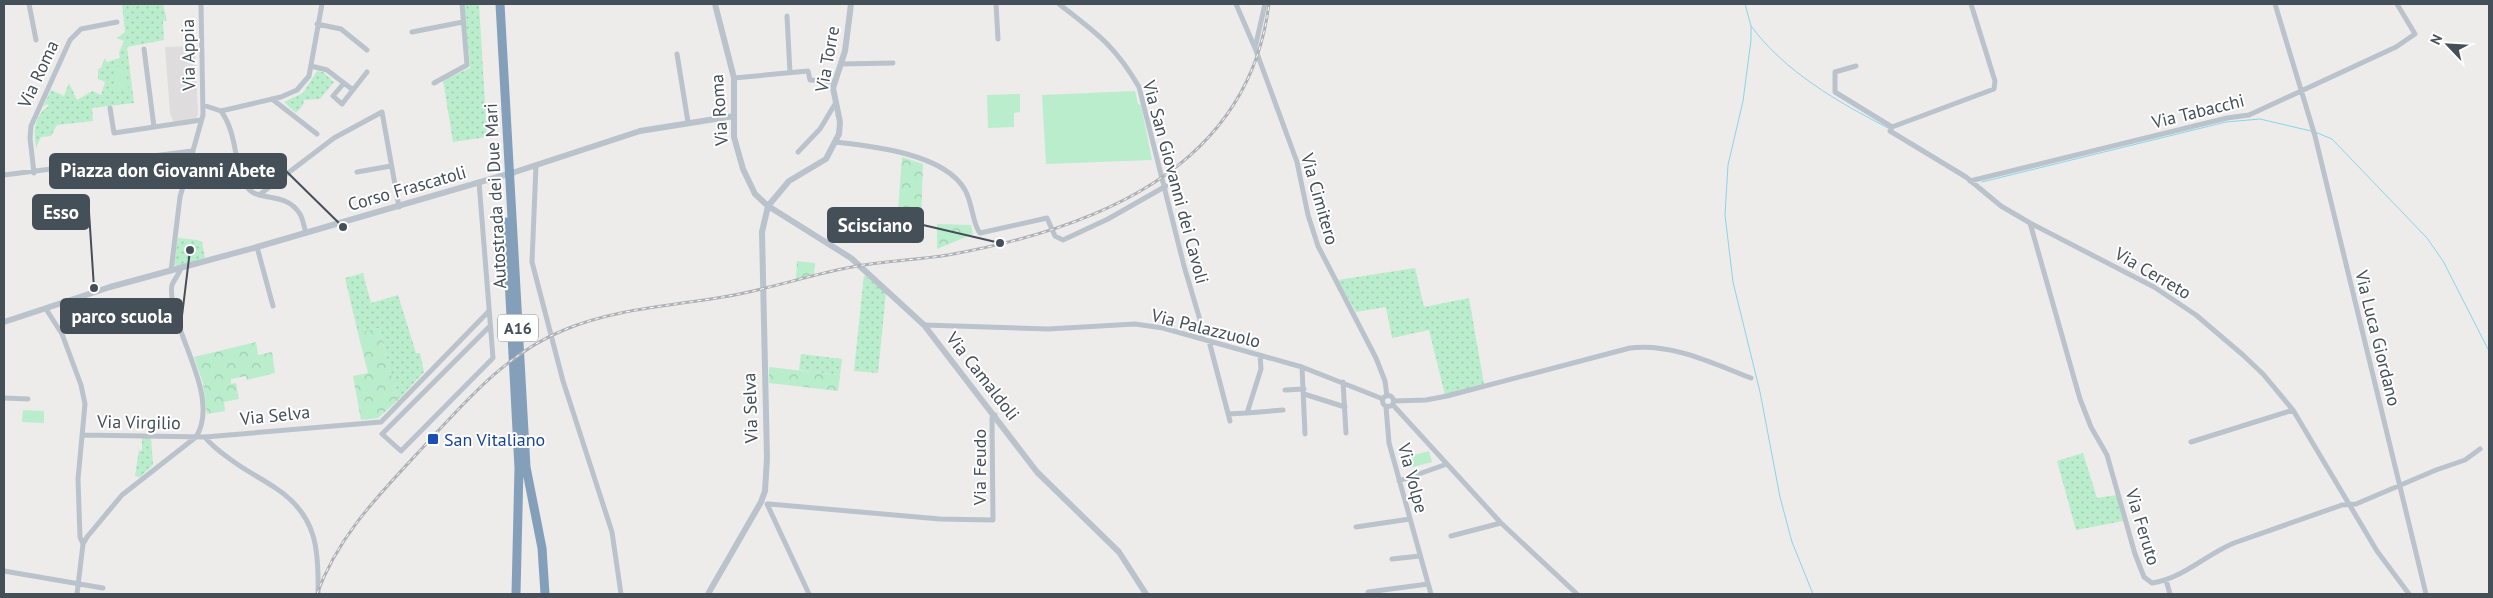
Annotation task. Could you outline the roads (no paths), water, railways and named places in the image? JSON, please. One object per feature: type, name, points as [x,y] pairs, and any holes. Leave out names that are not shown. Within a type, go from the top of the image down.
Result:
[{"type":"highway","name":"Autostrada dei Due Mari","points":[[494,4],[501,56]]},
{"type":"highway","name":"Autostrada dei Due Mari","points":[[500,4],[501,56],[509,167],[504,182],[519,468],[516,594]]},
{"type":"highway","name":"Autostrada dei Due Mari","points":[[504,182],[526,467],[542,548],[545,594]]},
{"type":"street","points":[[29,4],[36,40]]},
{"type":"street","name":"Via Appia","points":[[201,4],[203,105]]},
{"type":"street","points":[[171,271],[180,197],[201,120],[203,105],[221,111],[272,99],[297,90],[309,76],[322,4]]},
{"type":"street","points":[[434,83],[467,65],[462,4]]},
{"type":"street","name":"Via Roma","points":[[714,4],[734,78],[734,137],[742,169],[755,194],[768,206]]},
{"type":"street","name":"Via Torre","points":[[768,206],[789,181],[826,159],[835,142],[840,129],[835,104],[834,82],[842,64],[848,37],[851,4]]},
{"type":"street","points":[[996,4],[998,39]]},
{"type":"street","name":"Via San Giovanni dei Cavoli","points":[[1059,4],[1107,42],[1124,61],[1139,87],[1166,186],[1184,266],[1203,330],[1203,339]]},
{"type":"street","name":"Via Cimitero","points":[[1236,4],[1255,48],[1296,162],[1308,215],[1318,246],[1385,380],[1383,404],[1386,407]]},
{"type":"street","points":[[1255,48],[1265,4]]},
{"type":"street","points":[[1892,127],[1994,89],[1995,81],[1971,4]]},
{"type":"street","name":"Via Luca Giordano","points":[[2275,4],[2313,128],[2426,594]]},
{"type":"street","name":"Via Tabacchi","points":[[1970,181],[2227,118],[2249,115],[2396,47],[2415,34],[2397,4]]},
{"type":"street","points":[[787,16],[790,73]]},
{"type":"street","name":"Via Roma","points":[[34,173],[30,138],[31,126],[70,40],[81,29],[117,22]]},
{"type":"street","points":[[412,32],[463,22]]},
{"type":"street","points":[[317,24],[341,29],[367,50]]},
{"type":"street","points":[[144,49],[154,127]]},
{"type":"street","points":[[677,54],[688,122]]},
{"type":"street","points":[[842,64],[893,63]]},
{"type":"street","points":[[311,66],[327,70],[353,90]]},
{"type":"street","name":"Via Cerreto","points":[[1856,66],[1835,72],[1835,92],[1892,127],[1890,131],[1970,181],[2001,206],[2030,223],[2130,273],[2178,302],[2248,360],[2293,410],[2377,551],[2409,594]]},
{"type":"street","points":[[734,78],[808,71],[810,80],[834,82]]},
{"type":"street","points":[[344,83],[333,96],[342,104],[367,72]]},
{"type":"street","points":[[272,99],[317,134]]},
{"type":"street","points":[[798,152],[820,129],[835,104]]},
{"type":"street","points":[[110,108],[114,132],[201,120]]},
{"type":"street","points":[[221,111],[232,131],[244,182],[250,191],[259,195],[284,200],[300,214],[306,232]]},
{"type":"street","points":[[259,195],[334,138],[382,112],[399,206]]},
{"type":"street","points":[[509,167],[536,165],[640,131],[734,116]]},
{"type":"street","points":[[835,142],[878,146],[933,164],[949,172],[965,189],[980,233],[1047,218],[1055,236],[1063,240],[1108,220],[1166,186]]},
{"type":"street","points":[[4,175],[34,173],[192,151]]},
{"type":"street","points":[[536,165],[532,262],[563,381],[612,532],[621,594]]},
{"type":"street","points":[[357,172],[391,166]]},
{"type":"street","points":[[479,182],[493,358],[401,452],[382,434],[490,326]]},
{"type":"street","name":"Corso Frascatoli","points":[[4,322],[110,287],[257,247],[479,182],[504,182]]},
{"type":"street","name":"Via Camaldoli","points":[[768,206],[850,258],[924,325],[1037,472],[1119,552],[1146,594]]},
{"type":"street","name":"Via Selva","points":[[708,594],[761,502],[765,491],[767,458],[762,239],[768,206]]},
{"type":"street","name":"Via Feruto","points":[[2030,223],[2080,399],[2091,427],[2107,455],[2135,554],[2144,576],[2152,583],[2166,580],[2199,565],[2218,550],[2234,543],[2349,504],[2356,504],[2399,485],[2473,457],[2480,449]]},
{"type":"street","points":[[257,247],[273,306]]},
{"type":"street","points":[[83,544],[122,494],[196,437],[204,417],[202,397],[189,351],[179,331],[172,300],[172,285],[182,268]]},
{"type":"street","points":[[46,309],[62,334],[81,385],[85,404],[78,492],[83,544],[77,594]]},
{"type":"street","name":"Via Selva","points":[[196,437],[381,422],[489,312]]},
{"type":"street","name":"Via Palazzuolo","points":[[924,325],[1048,329],[1135,324],[1162,328],[1302,368],[1385,398],[1392,397],[1394,403]]},
{"type":"street","points":[[1209,341],[1230,421]]},
{"type":"street","points":[[1386,407],[1394,403],[1447,396],[1630,348],[1649,346],[1674,350],[1751,378]]},
{"type":"street","points":[[1247,413],[1261,369],[1260,356]]},
{"type":"street","points":[[1302,368],[1306,434]]},
{"type":"street","points":[[1344,382],[1346,433]]},
{"type":"street","points":[[1285,390],[1304,392],[1345,407]]},
{"type":"street","points":[[4,398],[28,399]]},
{"type":"street","points":[[1394,403],[1501,523],[1577,594]]},
{"type":"street","name":"Via Volpe","points":[[1386,407],[1389,443],[1430,594]]},
{"type":"street","points":[[1228,414],[1283,410]]},
{"type":"street","points":[[2191,442],[2293,410]]},
{"type":"street","name":"Via Feudo","points":[[769,504],[940,519],[993,520],[992,418],[994,415]]},
{"type":"street","name":"Via Virgilio","points":[[82,435],[196,437]]},
{"type":"street","points":[[205,436],[214,447],[245,470],[278,490],[300,510],[310,524],[317,544],[318,594]]},
{"type":"street","points":[[1399,481],[1447,464]]},
{"type":"street","points":[[761,502],[769,504],[809,594]]},
{"type":"street","points":[[1356,527],[1410,519]]},
{"type":"street","points":[[1451,536],[1501,523]]},
{"type":"street","points":[[1392,559],[1420,556]]},
{"type":"street","points":[[4,571],[103,588]]},
{"type":"street","points":[[2166,580],[2170,594]]},
{"type":"street","points":[[1368,592],[1428,584]]},
{"type":"waterway","points":[[1745,4],[1751,26],[1751,40],[1743,101],[1728,165],[1725,215],[1733,282],[1760,392],[1780,497],[1792,542],[1813,594]]},
{"type":"waterway","points":[[1751,26],[1765,43],[1796,72],[1850,108],[1888,128]]},
{"type":"waterway","points":[[1982,182],[2226,122],[2260,119],[2311,131]]},
{"type":"waterway","points":[[2315,132],[2332,139],[2427,238],[2443,261],[2489,351]]},
{"type":"railway","points":[[317,594],[337,551],[378,496],[441,427],[489,379],[524,351],[564,330],[602,317],[739,294],[852,267],[948,255],[1003,244],[1056,228],[1108,208],[1155,182],[1196,150],[1230,110],[1255,61],[1269,4]]},
{"type":"place","name":"Piazza don Giovanni Abete","points":[[343,227]]},
{"type":"place","name":"Scisciano","points":[[1000,243]]},
{"type":"place","name":"parco scuola","points":[[190,250]]},
{"type":"place","name":"Esso","points":[[94,288]]},
{"type":"place","name":"San Vitaliano","points":[[433,439]]}]
